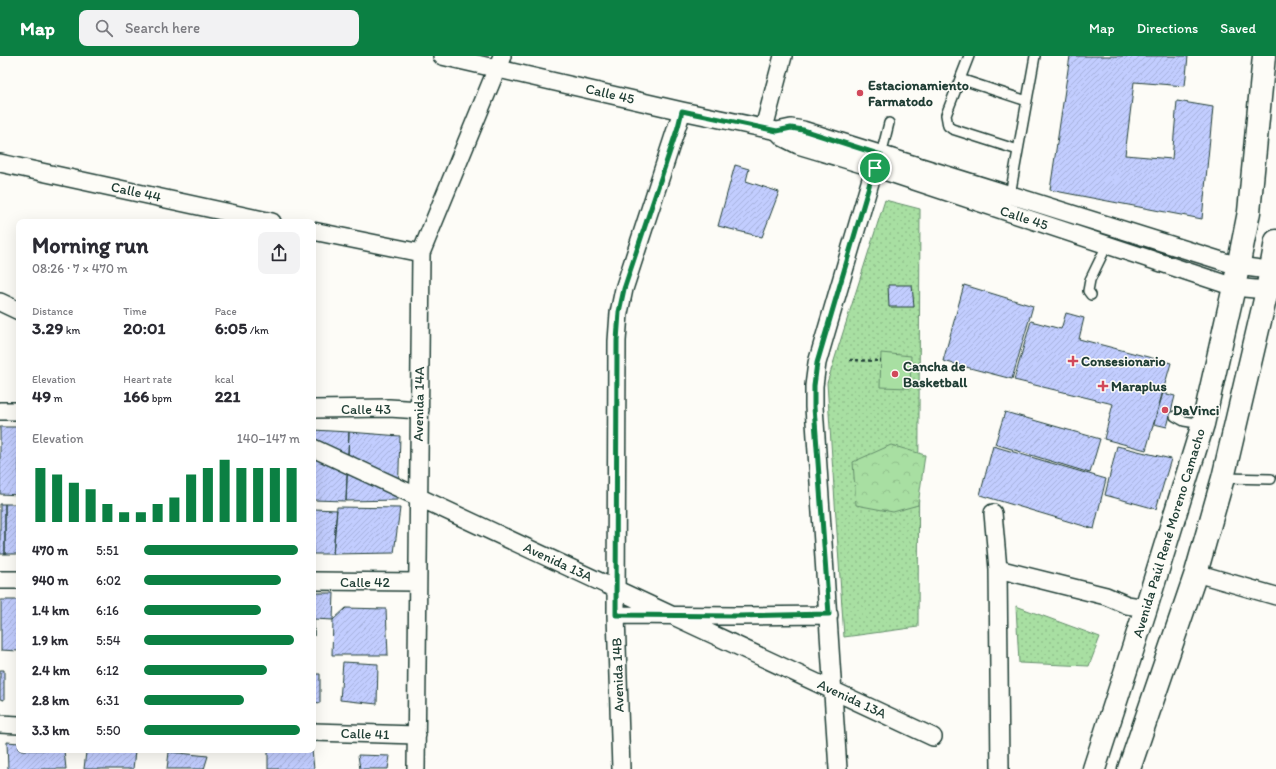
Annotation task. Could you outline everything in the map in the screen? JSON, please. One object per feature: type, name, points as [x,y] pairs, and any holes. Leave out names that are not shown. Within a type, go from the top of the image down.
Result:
[{"type":"main road","name":"Avenida Paúl René Moreno Camacho","points":[[1094,769],[1203,424],[1250,212],[1264,56]]},
{"type":"main road","points":[[1129,769],[1196,573],[1223,478],[1273,281],[1276,241]]},
{"type":"street","name":"Calle 45","points":[[442,56],[499,62],[682,111],[770,129],[798,145],[878,162],[1010,195],[1236,276]]},
{"type":"street","points":[[770,129],[783,56]]},
{"type":"street","name":"Avenida 14A","points":[[416,769],[421,253],[499,62]]},
{"type":"street","name":"Avenida 14B","points":[[621,769],[616,615],[617,341],[619,312],[624,289],[682,111]]},
{"type":"street","name":"Calle 45","points":[[878,162],[1107,245],[1236,276],[1273,281]]},
{"type":"street","points":[[838,769],[829,614],[814,407],[814,386],[817,363],[878,162]]},
{"type":"street","name":"Calle 44","points":[[0,163],[258,219]]},
{"type":"street","points":[[316,232],[421,253]]},
{"type":"street","points":[[0,302],[16,310]]},
{"type":"street","name":"Calle 43","points":[[316,409],[389,408],[420,410]]},
{"type":"street","points":[[0,411],[16,411]]},
{"type":"street","name":"Avenida 13A","points":[[316,449],[934,737]]},
{"type":"street","points":[[993,514],[998,569],[1000,769]]},
{"type":"street","points":[[998,569],[1106,596],[1127,605],[1146,608]]},
{"type":"street","points":[[1196,573],[1276,596]]},
{"type":"street","points":[[0,580],[16,580]]},
{"type":"street","name":"Calle 42","points":[[316,581],[417,582]]},
{"type":"street","points":[[616,615],[739,616],[829,614]]},
{"type":"street","points":[[0,724],[16,725]]},
{"type":"street","name":"Calle 41","points":[[316,732],[416,735]]},
{"type":"lane","points":[[969,56],[946,115],[948,126],[952,129],[1018,150]]},
{"type":"lane","points":[[1010,195],[1035,56]]},
{"type":"lane","points":[[960,79],[1027,101]]},
{"type":"lane","points":[[878,162],[889,123]]},
{"type":"lane","points":[[1091,295],[1088,291],[1090,280],[1107,245]]},
{"type":"lane","points":[[1175,416],[1184,421],[1203,424]]},
{"type":"lane","points":[[1223,478],[1271,479]]},
{"type":"path","points":[[850,360],[881,361]]},
{"type":"green space","points":[[885,200],[920,209],[918,627],[844,637],[827,383]]},
{"type":"green space","name":"Cancha de Basketball","points":[[881,353],[911,356],[910,388],[880,387]]},
{"type":"green space","points":[[891,445],[925,455],[918,505],[893,512],[856,505],[853,462]]},
{"type":"green space","points":[[1016,606],[1100,637],[1089,666],[1019,663]]},
{"type":"building","points":[[1070,56],[1188,56],[1185,86],[1134,82],[1125,155],[1172,159],[1177,101],[1213,107],[1202,219],[1050,190]]},
{"type":"building","points":[[735,165],[749,169],[746,181],[779,192],[762,237],[718,226]]},
{"type":"building","points":[[888,285],[912,285],[914,307],[889,307]]},
{"type":"building","points":[[964,285],[1033,306],[1012,379],[943,361]]},
{"type":"building","name":"Maraplus","points":[[1066,313],[1084,318],[1079,339],[1171,363],[1146,450],[1104,439],[1113,404],[1014,380],[1031,321],[1061,329]]},
{"type":"building","name":"DaVinci","points":[[1163,393],[1175,396],[1167,427],[1154,424]]},
{"type":"building","points":[[1005,412],[1100,439],[1090,473],[995,444]]},
{"type":"building","points":[[0,427],[16,427],[16,495],[0,494]]},
{"type":"building","points":[[316,430],[349,432],[346,501],[316,500]]},
{"type":"building","points":[[349,432],[400,436],[398,500],[346,501]]},
{"type":"building","points":[[993,446],[1106,479],[1094,529],[980,495]]},
{"type":"building","points":[[1117,446],[1171,459],[1156,509],[1105,495]]},
{"type":"building","points":[[0,504],[5,504],[5,554],[0,554]]},
{"type":"building","points":[[5,504],[16,504],[16,554],[5,554]]},
{"type":"building","points":[[337,507],[400,508],[394,553],[333,554]]},
{"type":"building","points":[[316,509],[337,510],[333,554],[316,554]]},
{"type":"building","points":[[316,593],[334,593],[333,620],[316,619]]},
{"type":"building","points":[[1,600],[16,600],[16,651],[1,650]]},
{"type":"building","points":[[346,608],[386,609],[388,655],[332,655],[333,620]]},
{"type":"building","points":[[343,662],[378,664],[377,704],[340,700]]},
{"type":"building","points":[[0,670],[4,670],[4,700],[0,699]]},
{"type":"building","points":[[316,674],[320,674],[320,703],[316,702]]},
{"type":"building","points":[[7,742],[16,743],[16,753],[64,753],[66,769],[8,769]]},
{"type":"building","points":[[86,753],[135,753],[133,769],[84,769]]},
{"type":"building","points":[[169,753],[208,756],[204,769],[167,769]]},
{"type":"building","points":[[268,753],[312,753],[314,769],[268,769]]},
{"type":"building","points":[[358,755],[390,756],[388,769],[360,769]]},
{"type":"place","name":"Estacionamiento Farmatodo","points":[[860,93]]},
{"type":"place","name":"Consesionario","points":[[1073,361]]},
{"type":"place","name":"Cancha de Basketball","points":[[895,374]]},
{"type":"place","name":"Maraplus","points":[[1103,386]]},
{"type":"place","name":"DaVinci","points":[[1165,410]]},
{"type":"route","points":[[682,111],[777,131],[791,128],[803,130],[881,155],[875,168],[817,363],[814,386],[814,407],[829,614],[739,616],[616,615],[617,341],[619,312],[624,289],[682,111]]}]
